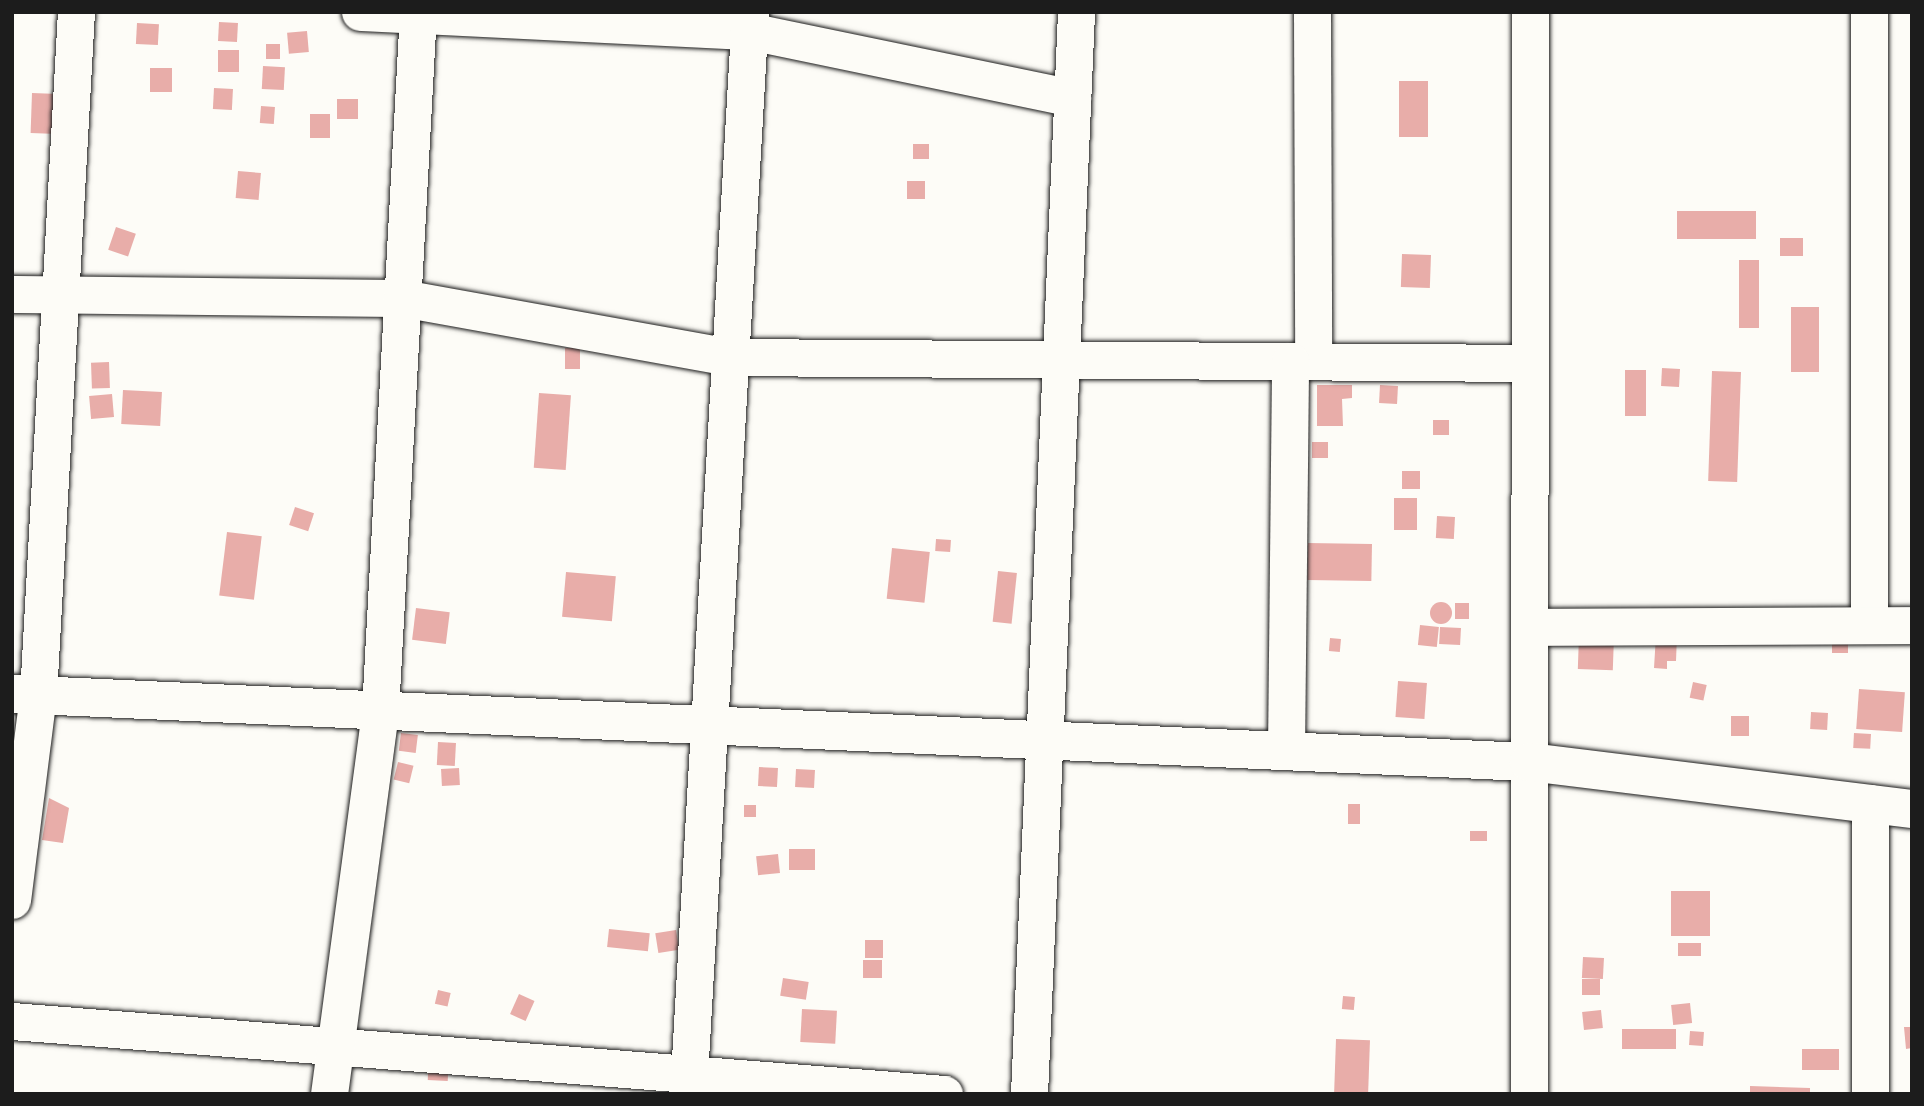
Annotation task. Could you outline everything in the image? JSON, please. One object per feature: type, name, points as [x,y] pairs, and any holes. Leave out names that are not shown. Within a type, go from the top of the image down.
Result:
[{"type":"street","points":[[12,900],[25,695],[61,294],[76,12]]},
{"type":"street","points":[[360,12],[750,22],[1072,98]]},
{"type":"street","points":[[1029,1094],[1076,12]]},
{"type":"street","points":[[1286,751],[1312,12]]},
{"type":"street","points":[[1529,1094],[1530,12]]},
{"type":"street","points":[[1869,12],[1869,625]]},
{"type":"street","points":[[329,1094],[380,711],[418,14]]},
{"type":"street","points":[[689,1084],[750,22]]},
{"type":"street","points":[[12,294],[402,298],[731,357],[1530,363]]},
{"type":"street","points":[[1529,627],[1912,625]]},
{"type":"street","points":[[25,695],[1529,762],[1912,808]]},
{"type":"street","points":[[1870,803],[1870,1094]]},
{"type":"street","points":[[12,1021],[335,1046],[689,1084],[944,1094]]},
{"type":"building","points":[[219,22],[238,23],[237,42],[218,41]]},
{"type":"building","points":[[137,23],[159,24],[158,45],[136,44]]},
{"type":"building","points":[[307,31],[309,52],[289,54],[287,33]]},
{"type":"building","points":[[266,44],[280,44],[280,59],[266,59]]},
{"type":"building","points":[[218,50],[239,50],[239,72],[218,72]]},
{"type":"building","points":[[263,66],[285,67],[284,90],[262,89]]},
{"type":"building","points":[[150,68],[172,68],[172,92],[150,92]]},
{"type":"building","points":[[1399,81],[1428,81],[1428,137],[1399,137]]},
{"type":"building","points":[[214,88],[233,89],[232,110],[213,109]]},
{"type":"building","points":[[32,93],[65,94],[64,134],[31,133]]},
{"type":"building","points":[[337,99],[358,99],[358,119],[337,119]]},
{"type":"building","points":[[261,106],[275,107],[274,124],[260,123]]},
{"type":"building","points":[[310,114],[330,114],[330,138],[310,138]]},
{"type":"building","points":[[913,144],[929,144],[929,159],[913,159]]},
{"type":"building","points":[[238,171],[261,173],[259,200],[236,198]]},
{"type":"building","points":[[907,181],[925,181],[925,199],[907,199]]},
{"type":"building","points":[[1677,211],[1756,211],[1756,239],[1677,239]]},
{"type":"building","points":[[116,227],[136,234],[128,257],[108,250]]},
{"type":"building","points":[[1780,238],[1803,238],[1803,256],[1780,256]]},
{"type":"building","points":[[1402,254],[1431,255],[1430,288],[1401,287]]},
{"type":"building","points":[[1739,260],[1759,260],[1759,328],[1739,328]]},
{"type":"building","points":[[1791,307],[1819,307],[1819,372],[1791,372]]},
{"type":"building","points":[[565,348],[580,348],[580,369],[565,369]]},
{"type":"building","points":[[109,362],[110,388],[92,389],[91,363]]},
{"type":"building","points":[[1662,368],[1680,369],[1679,387],[1661,386]]},
{"type":"building","points":[[1625,370],[1646,370],[1646,416],[1625,416]]},
{"type":"building","points":[[1712,371],[1741,372],[1737,482],[1708,481]]},
{"type":"building","points":[[1317,385],[1352,385],[1352,398],[1342,399],[1343,426],[1317,426]]},
{"type":"building","points":[[1380,385],[1398,386],[1397,404],[1379,403]]},
{"type":"building","points":[[123,390],[162,392],[160,426],[121,424]]},
{"type":"building","points":[[539,393],[571,395],[566,470],[534,468]]},
{"type":"building","points":[[112,394],[114,417],[91,419],[89,396]]},
{"type":"building","points":[[1433,420],[1449,420],[1449,435],[1433,435]]},
{"type":"building","points":[[1312,442],[1328,442],[1328,458],[1312,458]]},
{"type":"building","points":[[1402,471],[1420,471],[1420,489],[1402,489]]},
{"type":"building","points":[[1394,498],[1417,498],[1417,530],[1394,530]]},
{"type":"building","points":[[295,507],[314,513],[308,531],[289,525]]},
{"type":"building","points":[[1437,516],[1455,517],[1454,539],[1436,538]]},
{"type":"building","points":[[227,532],[262,536],[254,600],[219,596]]},
{"type":"building","points":[[936,539],[951,540],[950,552],[935,551]]},
{"type":"building","points":[[1308,543],[1372,544],[1371,581],[1307,580]]},
{"type":"building","points":[[892,548],[930,552],[924,603],[887,599]]},
{"type":"building","points":[[998,571],[1017,573],[1012,624],[993,622]]},
{"type":"building","points":[[566,572],[616,576],[612,621],[562,617]]},
{"type":"building","points":[[1441,602],[1449,605],[1452,613],[1449,621],[1441,624],[1433,621],[1430,613],[1433,605]]},
{"type":"building","points":[[1455,603],[1469,603],[1469,619],[1455,619]]},
{"type":"building","points":[[416,608],[450,612],[446,644],[412,640]]},
{"type":"building","points":[[1420,625],[1439,627],[1437,647],[1418,645]]},
{"type":"building","points":[[1440,627],[1461,628],[1460,645],[1439,644]]},
{"type":"building","points":[[1832,632],[1848,632],[1848,653],[1832,653]]},
{"type":"building","points":[[1579,635],[1614,636],[1613,670],[1578,669]]},
{"type":"building","points":[[1656,635],[1677,635],[1676,661],[1667,661],[1667,669],[1654,668]]},
{"type":"building","points":[[1330,638],[1341,639],[1340,652],[1329,651]]},
{"type":"building","points":[[1398,681],[1427,683],[1424,719],[1395,717]]},
{"type":"building","points":[[1693,682],[1707,685],[1703,701],[1690,698]]},
{"type":"building","points":[[1859,689],[1905,692],[1902,732],[1856,729]]},
{"type":"building","points":[[1811,712],[1828,713],[1827,730],[1810,729]]},
{"type":"building","points":[[1731,716],[1749,716],[1749,736],[1731,736]]},
{"type":"building","points":[[401,733],[418,735],[416,753],[399,751]]},
{"type":"building","points":[[1854,733],[1871,734],[1870,749],[1853,748]]},
{"type":"building","points":[[438,742],[456,743],[455,766],[437,765]]},
{"type":"building","points":[[398,762],[414,766],[409,783],[394,779]]},
{"type":"building","points":[[759,767],[778,768],[777,787],[758,786]]},
{"type":"building","points":[[459,768],[460,785],[442,786],[441,769]]},
{"type":"building","points":[[796,769],[815,770],[814,788],[795,787]]},
{"type":"building","points":[[49,798],[69,808],[63,843],[42,840]]},
{"type":"building","points":[[1348,804],[1360,804],[1360,824],[1348,824]]},
{"type":"building","points":[[744,805],[756,805],[756,817],[744,817]]},
{"type":"building","points":[[1470,831],[1487,831],[1487,841],[1470,841]]},
{"type":"building","points":[[789,849],[815,849],[815,870],[789,870]]},
{"type":"building","points":[[778,854],[780,873],[758,875],[756,856]]},
{"type":"building","points":[[1671,891],[1710,891],[1710,936],[1671,936]]},
{"type":"building","points":[[609,929],[650,933],[648,951],[607,947]]},
{"type":"building","points":[[676,930],[679,950],[658,953],[655,933]]},
{"type":"building","points":[[865,940],[883,940],[883,958],[865,958]]},
{"type":"building","points":[[1678,943],[1701,943],[1701,956],[1678,956]]},
{"type":"building","points":[[1583,957],[1604,958],[1603,979],[1582,978]]},
{"type":"building","points":[[863,960],[882,960],[882,978],[863,978]]},
{"type":"building","points":[[783,978],[809,982],[806,1000],[780,996]]},
{"type":"building","points":[[1582,979],[1600,979],[1600,995],[1582,995]]},
{"type":"building","points":[[438,990],[451,993],[448,1007],[435,1004]]},
{"type":"building","points":[[519,994],[535,1001],[526,1021],[510,1014]]},
{"type":"building","points":[[1343,996],[1355,997],[1354,1010],[1342,1009]]},
{"type":"building","points":[[1690,1003],[1692,1023],[1673,1025],[1671,1005]]},
{"type":"building","points":[[802,1009],[837,1011],[835,1044],[800,1042]]},
{"type":"building","points":[[1601,1010],[1603,1028],[1584,1030],[1582,1012]]},
{"type":"building","points":[[1904,1027],[1912,1027],[1912,1048],[1906,1049]]},
{"type":"building","points":[[1622,1029],[1676,1029],[1676,1049],[1622,1049]]},
{"type":"building","points":[[1690,1031],[1704,1032],[1703,1046],[1689,1045]]},
{"type":"building","points":[[1336,1039],[1370,1040],[1368,1094],[1334,1094]]},
{"type":"building","points":[[1802,1049],[1839,1049],[1839,1070],[1802,1070]]},
{"type":"building","points":[[429,1056],[449,1057],[448,1081],[428,1080]]},
{"type":"building","points":[[1750,1086],[1810,1088],[1810,1094],[1750,1094]]}]
